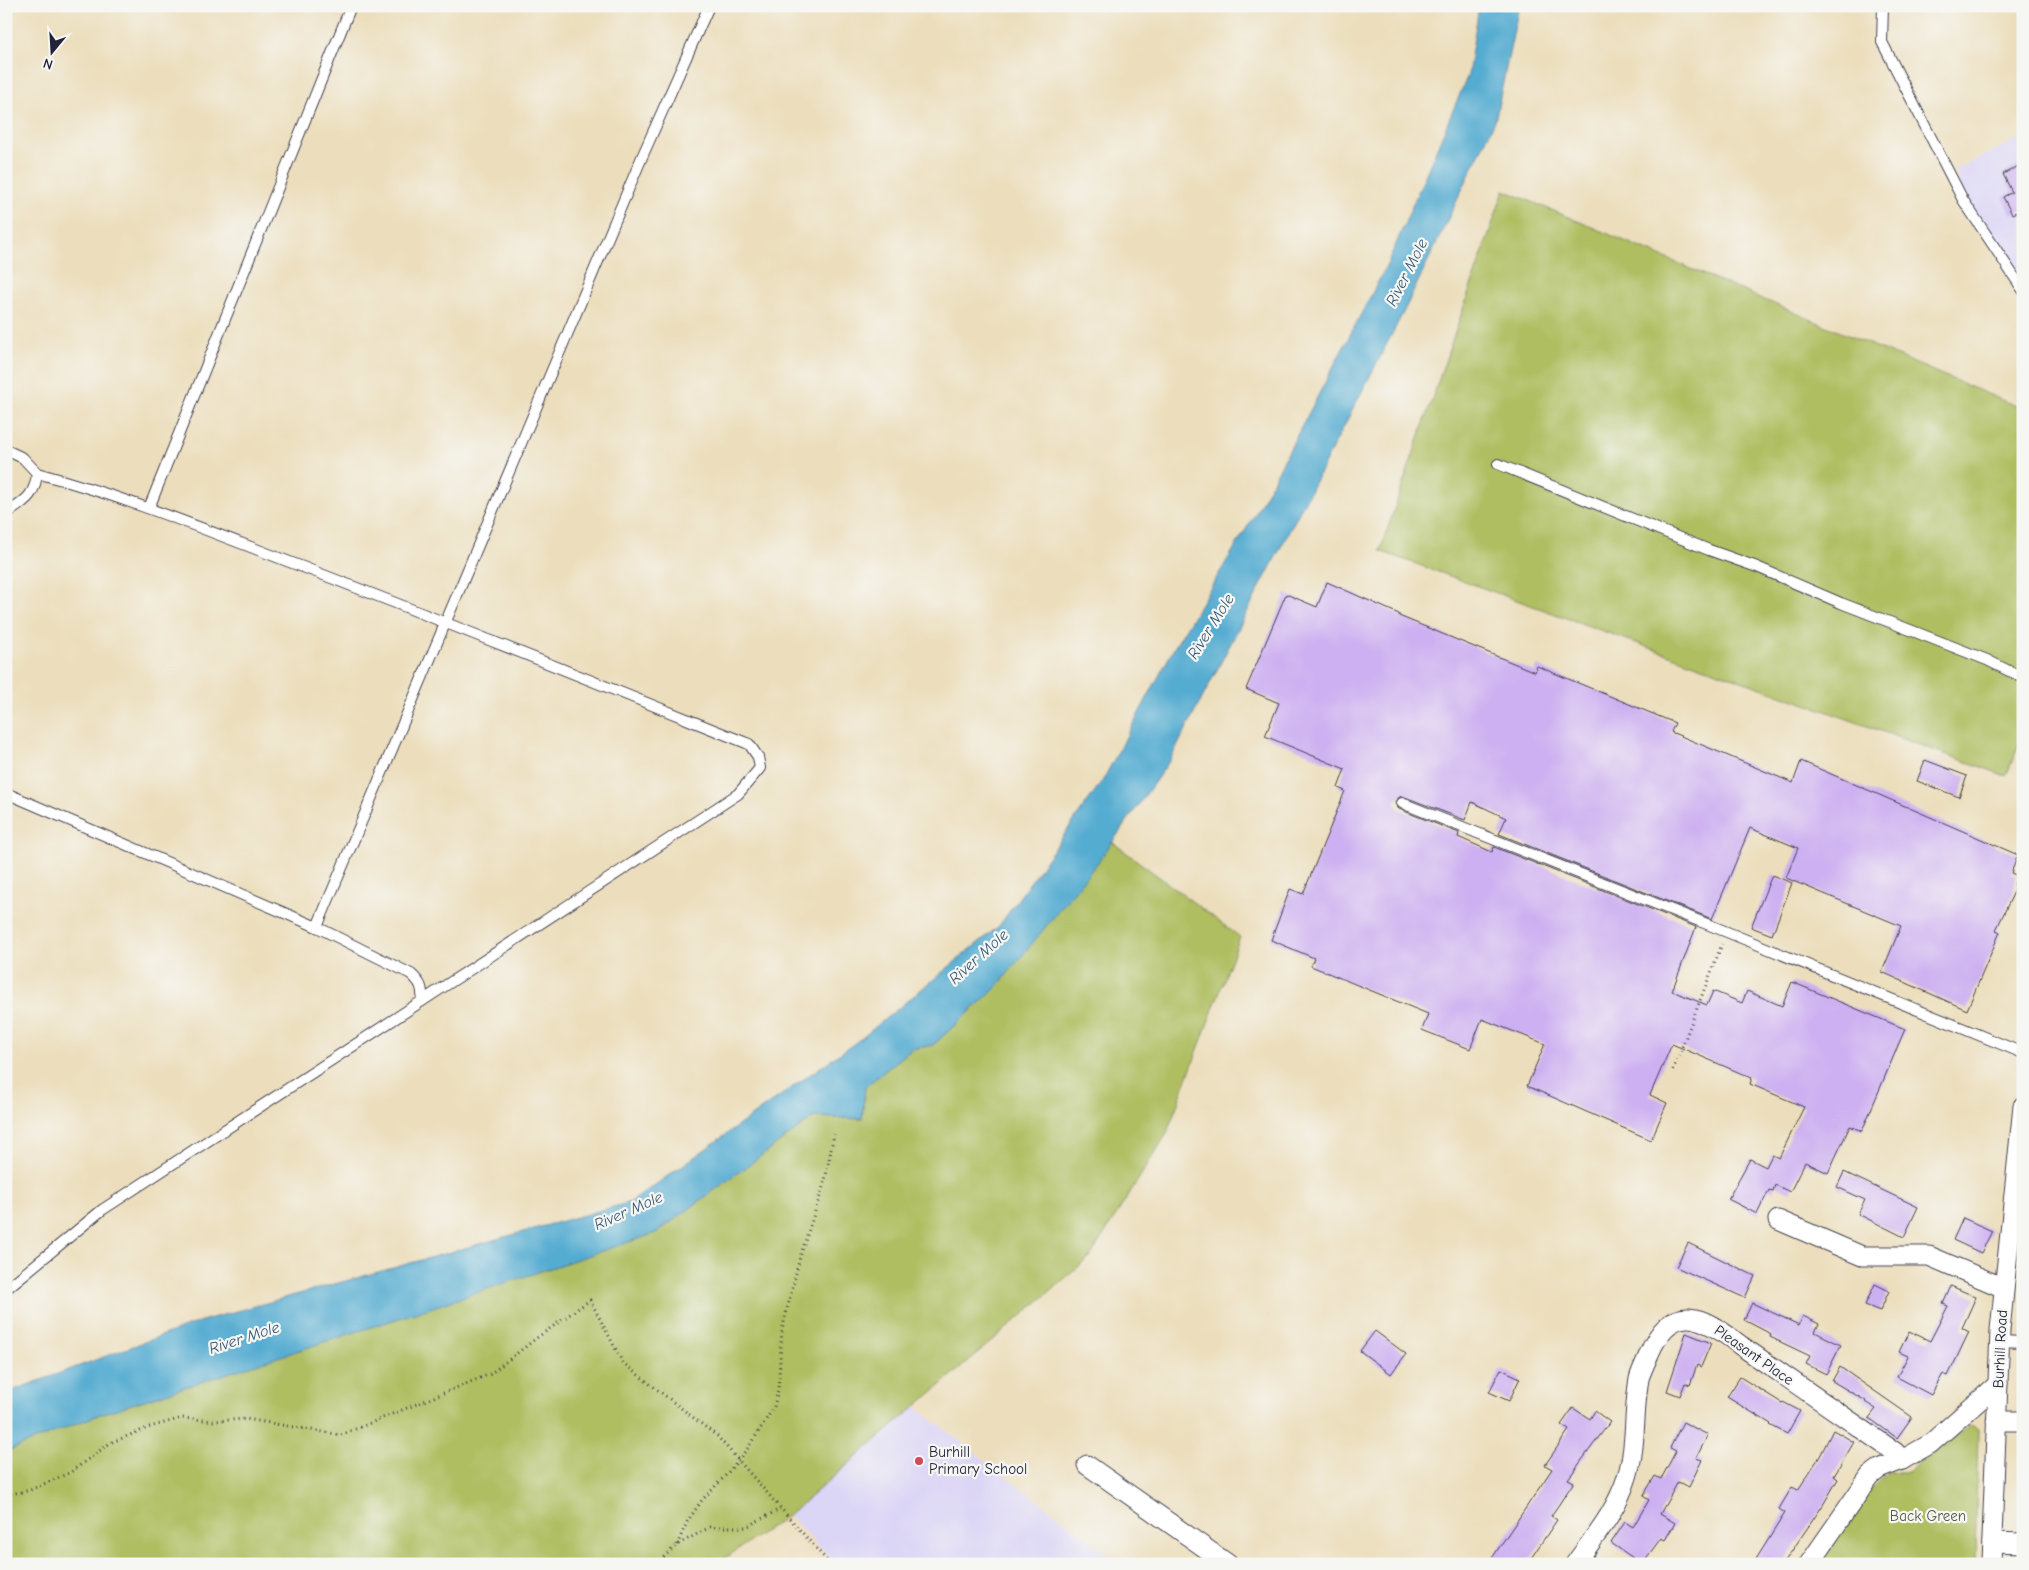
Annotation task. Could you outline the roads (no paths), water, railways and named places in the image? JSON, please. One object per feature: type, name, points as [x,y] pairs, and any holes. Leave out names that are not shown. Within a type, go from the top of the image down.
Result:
[{"type":"street","name":"Burhill Road","points":[[1991,1564],[2000,1341],[2023,1106]]},
{"type":"street","points":[[1778,1220],[1862,1256],[1929,1256],[2004,1288]]},
{"type":"street","name":"Pleasant Place","points":[[1575,1564],[1611,1513],[1620,1496],[1632,1457],[1639,1378],[1659,1332],[1678,1319],[1696,1318],[1719,1329],[1740,1346],[1895,1452],[1902,1460]]},
{"type":"street","points":[[1808,1564],[1870,1476],[1879,1469],[1902,1460],[1930,1444],[1998,1384]]},
{"type":"street","points":[[1996,1421],[2023,1421]]},
{"type":"street","points":[[1087,1464],[1228,1564]]},
{"type":"street","points":[[1992,1542],[2023,1543]]},
{"type":"lane","points":[[149,508],[351,6]]},
{"type":"lane","points":[[317,927],[642,157],[709,6]]},
{"type":"lane","points":[[1883,6],[1882,42],[1963,200],[2023,290]]},
{"type":"lane","points":[[6,450],[23,458],[37,473],[149,508],[447,622],[749,744],[758,757],[760,768],[738,794],[102,1210],[6,1289]]},
{"type":"lane","points":[[1498,464],[1987,660],[2023,678]]},
{"type":"lane","points":[[6,514],[29,498],[36,486],[37,473]]},
{"type":"lane","points":[[6,793],[317,927],[411,974],[419,981],[423,990],[422,1001]]},
{"type":"lane","points":[[1402,803],[1727,932],[2023,1053]]},
{"type":"lane","points":[[2000,1341],[2023,1342]]},
{"type":"water","name":"River Mole","points":[[1479,6],[1519,6],[1495,121],[1405,309],[1170,760],[1099,861],[996,988],[933,1045],[912,1049],[865,1087],[862,1119],[814,1117],[656,1233],[98,1415],[6,1452],[6,1393],[201,1321],[631,1202],[863,1037],[999,926],[1103,780],[1174,648],[1257,511],[1387,265],[1468,75]]},
{"type":"place","name":"Burhill Primary School","points":[[919,1461]]},
{"type":"park label","name":"Back Green","points":[[1928,1516]]}]
